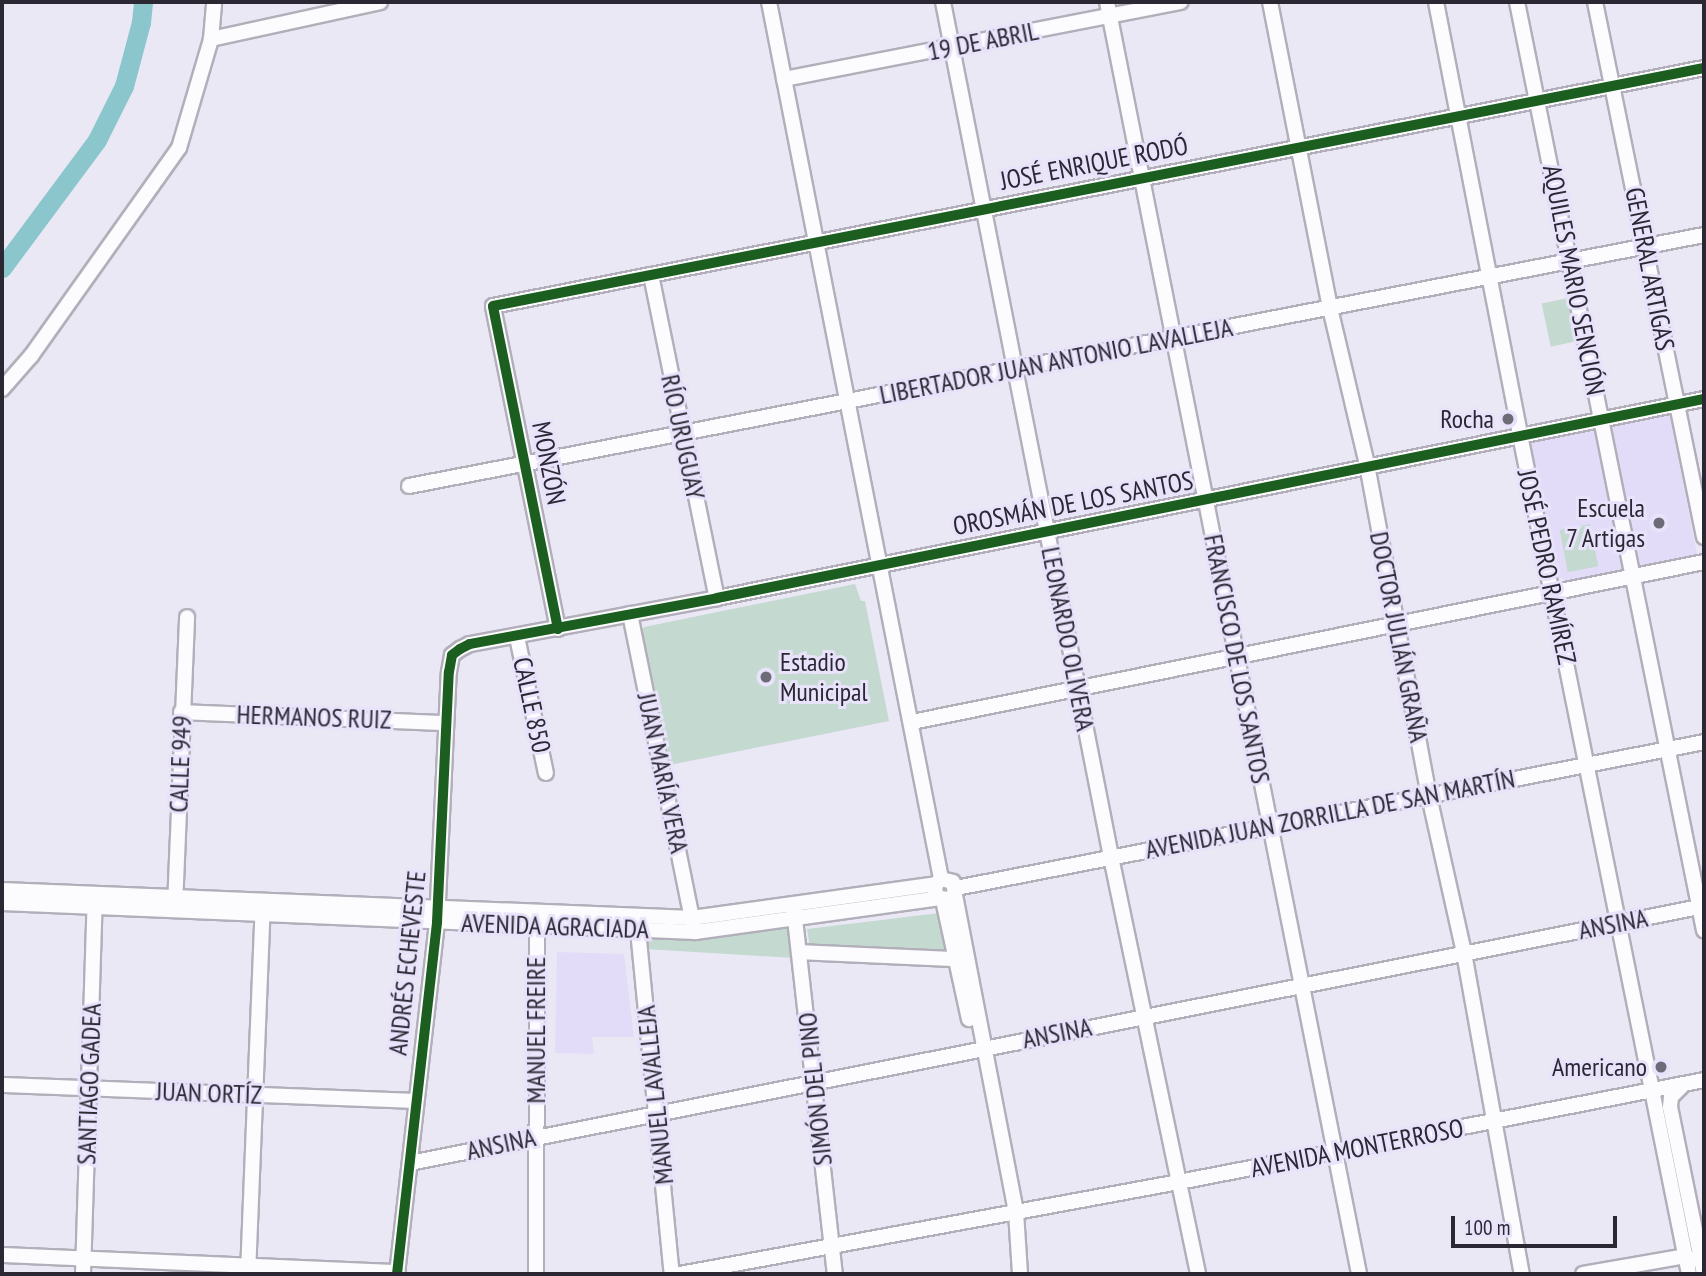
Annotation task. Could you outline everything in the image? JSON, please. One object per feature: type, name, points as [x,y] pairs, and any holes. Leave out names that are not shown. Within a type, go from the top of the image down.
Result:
[{"type":"street","points":[[2,388],[31,356],[179,148],[211,39],[214,2]]},
{"type":"street","points":[[211,39],[380,2]]},
{"type":"street","points":[[769,2],[945,891],[980,1049],[1012,1213],[1020,1274]]},
{"type":"street","name":"LEONARDO OLIVERA","points":[[943,2],[1111,857],[1198,1274]]},
{"type":"street","name":"19 DE ABRIL","points":[[784,79],[952,47],[1109,9],[1181,2]]},
{"type":"street","name":"DOCTOR JULIÁN GRAÑA","points":[[1270,2],[1330,308],[1367,466],[1429,796],[1464,953],[1522,1274]]},
{"type":"street","name":"JOSÉ PEDRO RAMÍREZ","points":[[1436,2],[1650,1091],[1689,1274]]},
{"type":"street","name":"AQUILES MARIO SENCIÓN","points":[[1517,2],[1539,100],[1632,577],[1702,907],[1704,930]]},
{"type":"street","name":"GENERAL ARTIGAS","points":[[1595,2],[1704,537]]},
{"type":"street","name":"FRANCISCO DE LOS SANTOS","points":[[1109,9],[1359,1274]]},
{"type":"street","name":"JOSÉ ENRIQUE RODÓ","points":[[493,306],[1704,68]]},
{"type":"street","name":"LIBERTADOR JUAN ANTONIO LAVALLEJA","points":[[409,486],[1704,235]]},
{"type":"street","name":"RÍO URUGUAY","points":[[651,275],[681,435],[717,598]]},
{"type":"street","name":"MONZÓN","points":[[493,306],[558,629]]},
{"type":"street","name":"OROSMÁN DE LOS SANTOS","points":[[452,655],[470,644],[717,598],[1704,399]]},
{"type":"street","points":[[912,722],[1704,562]]},
{"type":"street","name":"JUAN MARÍA VERA","points":[[630,614],[693,925]]},
{"type":"street","name":"CALLE 949","points":[[175,904],[187,617]]},
{"type":"street","name":"CALLE 850","points":[[517,636],[547,773]]},
{"type":"street","name":"ANDRÉS ECHEVESTE","points":[[398,1273],[437,915],[452,655]]},
{"type":"street","name":"HERMANOS RUIZ","points":[[181,712],[446,723]]},
{"type":"street","name":"AVENIDA JUAN ZORRILLA DE SAN MARTÍN","points":[[945,891],[1270,825],[1704,742]]},
{"type":"street","name":"AVENIDA AGRACIADA","points":[[2,890],[95,900],[693,925],[945,891]]},
{"type":"street","points":[[945,891],[956,959],[980,1049]]},
{"type":"street","name":"AVENIDA AGRACIADA","points":[[2,903],[95,900]]},
{"type":"street","name":"SANTIAGO GADEA","points":[[83,1274],[95,900]]},
{"type":"street","points":[[248,1270],[263,907]]},
{"type":"street","name":"ANSINA","points":[[410,1163],[1702,907]]},
{"type":"street","name":"SIMÓN DEL PINO","points":[[794,911],[835,1274]]},
{"type":"street","name":"MANUEL FREIRE","points":[[536,1274],[537,918]]},
{"type":"street","name":"MANUEL LAVALLEJA","points":[[637,922],[672,1274]]},
{"type":"street","points":[[799,952],[956,959]]},
{"type":"street","name":"AVENIDA MONTERROSO","points":[[680,1274],[1335,1153],[1704,1080]]},
{"type":"street","points":[[1684,1084],[1671,1097],[1670,1107],[1704,1274]]},
{"type":"street","name":"JUAN ORTÍZ","points":[[2,1085],[416,1101]]},
{"type":"street","points":[[1011,1274],[1012,1213]]},
{"type":"street","points":[[2,1255],[248,1270],[398,1273]]},
{"type":"street","points":[[1583,1274],[1686,1256],[1704,1274]]},
{"type":"shaded area","name":"Escuela 7 Artigas","points":[[1670,415],[1698,557],[1636,569],[1608,427]]},
{"type":"shaded area","points":[[1594,431],[1598,434],[1624,566],[1621,570],[1564,582],[1563,578],[1558,579],[1531,445],[1534,442]]},
{"type":"shaded area","points":[[557,952],[624,954],[634,1037],[592,1037],[594,1054],[555,1053]]},
{"type":"green space","points":[[1568,298],[1577,341],[1551,347],[1542,304]]},
{"type":"green space","points":[[1590,524],[1598,566],[1568,572],[1560,530]]},
{"type":"green space","name":"Estadio Municipal","points":[[855,584],[861,601],[865,601],[889,721],[670,765],[641,632],[644,627]]},
{"type":"green space","points":[[939,913],[945,950],[810,948],[807,929]]},
{"type":"green space","points":[[789,928],[793,958],[645,949],[645,939],[649,936],[690,937]]},
{"type":"waterway","points":[[2,268],[97,140],[124,86],[141,22],[143,2]]},
{"type":"cycle path","points":[[558,629],[493,306],[1704,68]]},
{"type":"cycle path","points":[[397,1274],[437,922],[449,672],[452,655],[460,649],[470,644],[717,598],[1704,399]]},
{"type":"place","name":"Rocha","points":[[1508,419]]},
{"type":"place","name":"Escuela 7 Artigas","points":[[1659,523]]},
{"type":"place","name":"Estadio Municipal","points":[[766,677]]},
{"type":"place","name":"Americano","points":[[1661,1067]]}]
